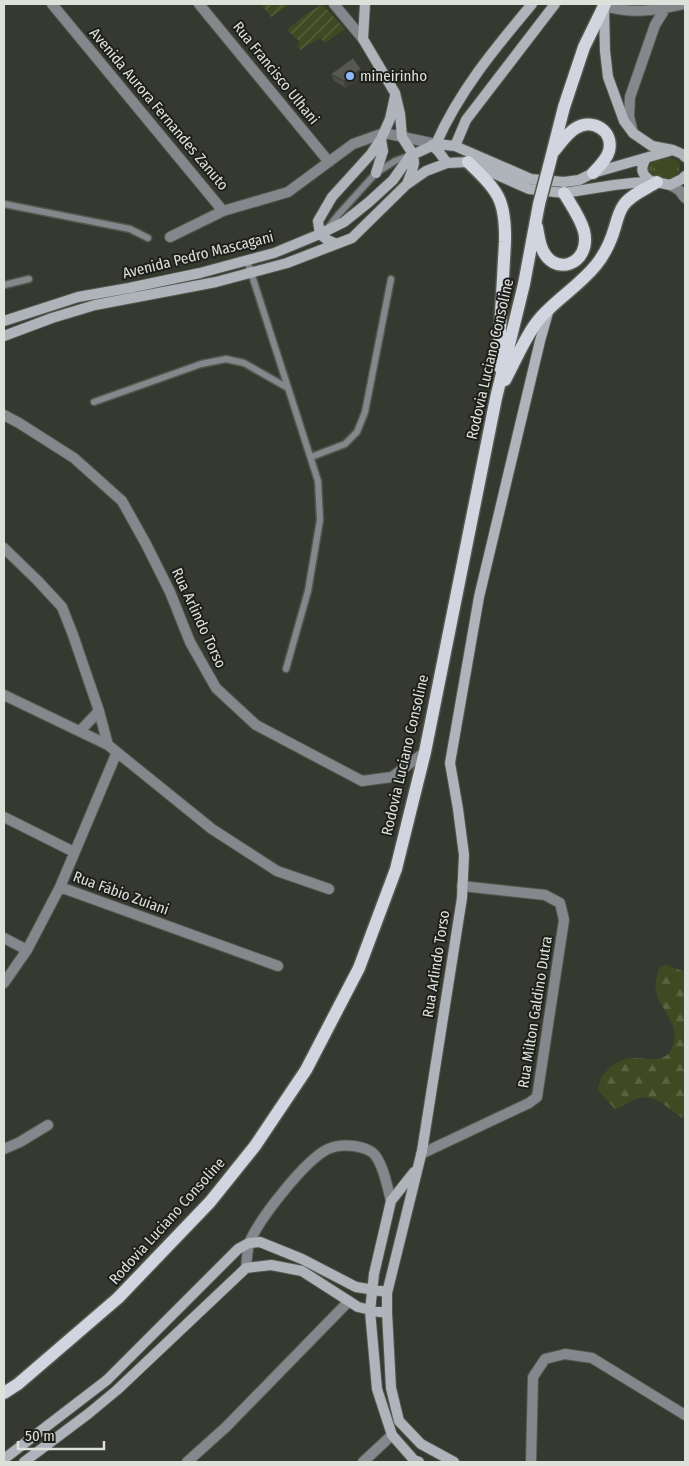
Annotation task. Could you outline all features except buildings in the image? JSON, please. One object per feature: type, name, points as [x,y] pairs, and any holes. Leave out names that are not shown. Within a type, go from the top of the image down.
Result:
[{"type":"main road","points":[[366,4],[363,39],[395,93],[400,114],[402,137],[414,163],[406,184]]},
{"type":"main road","points":[[434,144],[446,120],[490,53],[532,4]]},
{"type":"main road","points":[[455,146],[470,114],[555,4]]},
{"type":"main road","points":[[604,4],[604,51],[608,77],[624,122],[633,133],[652,146],[673,150],[685,157]]},
{"type":"main road","name":"Rodovia Luciano Consoline","points":[[4,1393],[18,1384],[118,1298],[210,1202],[255,1146],[306,1070],[359,968],[396,869],[425,752],[496,398],[524,284],[539,204],[564,107],[584,47],[604,4]]},
{"type":"main road","points":[[336,244],[326,239],[318,221],[332,197],[371,154],[382,136],[390,119],[395,93]]},
{"type":"main road","points":[[553,153],[575,128],[590,124],[601,128],[608,136],[610,148],[604,161],[593,173]]},
{"type":"main road","points":[[376,173],[383,151],[382,136]]},
{"type":"main road","points":[[434,144],[447,163]]},
{"type":"main road","points":[[411,155],[434,144],[455,146],[531,179],[564,182],[579,180],[593,173],[673,150]]},
{"type":"main road","name":"Avenida Pedro Mascagani","points":[[4,321],[78,297],[165,281],[274,253],[344,222],[394,180],[411,155]]},
{"type":"main road","points":[[646,158],[642,171],[644,177],[654,182]]},
{"type":"main road","points":[[406,184],[426,171],[447,163],[468,162],[529,189],[564,193],[654,182],[670,184],[685,176]]},
{"type":"main road","points":[[468,162],[486,179],[498,195],[506,223],[496,398]]},
{"type":"main road","points":[[496,398],[539,319],[597,264],[607,248],[623,205],[654,182]]},
{"type":"main road","name":"Avenida Pedro Mascagani","points":[[4,336],[52,318],[95,305],[216,282],[287,263],[352,238],[406,184]]},
{"type":"main road","points":[[536,218],[541,246],[549,259],[561,265],[569,265],[575,262],[585,246],[585,236],[579,220],[564,193]]},
{"type":"main road","name":"Rua Arlindo Torso","points":[[416,1169],[421,1154],[462,898],[464,855],[450,762],[479,597],[540,341],[550,307]]},
{"type":"main road","points":[[416,1169],[391,1201],[374,1274],[370,1311],[377,1389],[392,1435],[414,1460],[419,1462]]},
{"type":"main road","points":[[416,1169],[387,1293],[386,1312],[391,1388],[399,1421],[421,1444],[454,1462]]},
{"type":"main road","points":[[4,1458],[107,1380],[238,1249],[249,1243],[260,1242],[302,1259],[356,1287],[387,1293]]},
{"type":"main road","points":[[24,1462],[117,1390],[246,1268],[272,1265],[302,1270],[358,1307],[370,1311],[386,1312]]},
{"type":"main road","points":[[349,1302],[356,1287]]},
{"type":"main road","points":[[107,1380],[117,1390]]},
{"type":"street","name":"Avenida Aurora Fernandes Zanuto","points":[[52,4],[223,210]]},
{"type":"street","name":"Rua Francisco Ulhani","points":[[200,4],[329,162]]},
{"type":"street","points":[[334,4],[363,39]]},
{"type":"street","points":[[604,4],[619,10],[642,11],[684,4]]},
{"type":"street","points":[[633,133],[629,116],[630,97],[656,25],[667,6]]},
{"type":"street","points":[[170,237],[223,210],[288,192],[353,144],[382,136],[402,137],[434,144]]},
{"type":"street","points":[[673,150],[685,147]]},
{"type":"street","points":[[670,184],[679,190],[685,198]]},
{"type":"street","name":"Rua Arlindo Torso","points":[[4,415],[74,458],[122,502],[146,544],[170,592],[190,642],[216,688],[256,725],[362,781],[392,777],[425,752]]},
{"type":"street","points":[[4,548],[38,580],[62,607],[73,635],[108,745]]},
{"type":"street","points":[[4,695],[108,745],[212,828],[277,871],[329,889]]},
{"type":"street","points":[[80,731],[98,711]]},
{"type":"street","points":[[60,887],[117,752]]},
{"type":"street","points":[[4,818],[74,852]]},
{"type":"street","name":"Rua Milton Galdino Dutra","points":[[421,1154],[529,1103],[537,1097],[564,920],[560,903],[545,895],[462,886]]},
{"type":"street","name":"Rua Fábio Zuiani","points":[[4,984],[27,950],[60,887],[278,966]]},
{"type":"street","points":[[4,938],[27,950]]},
{"type":"street","points":[[4,1149],[20,1142],[48,1125]]},
{"type":"street","points":[[246,1268],[249,1243],[265,1217],[287,1187],[312,1161],[328,1149],[343,1144],[361,1147],[374,1153],[383,1170],[391,1201]]},
{"type":"street","points":[[187,1462],[226,1427],[349,1302]]},
{"type":"street","points":[[531,1462],[534,1378],[545,1359],[565,1354],[592,1358],[685,1415]]},
{"type":"street","points":[[363,1462],[392,1435]]},
{"type":"lane","points":[[322,233],[376,173],[411,155]]},
{"type":"lane","points":[[4,204],[130,229],[148,238]]},
{"type":"lane","points":[[247,260],[318,481],[320,520],[308,590],[286,669]]},
{"type":"lane","points":[[4,285],[29,279]]},
{"type":"lane","points":[[311,457],[345,444],[357,432],[365,412],[391,279]]},
{"type":"lane","points":[[94,402],[201,364],[226,359],[244,363],[288,388]]},
{"type":"green space","points":[[261,4],[290,4],[271,17]]},
{"type":"green space","points":[[322,4],[345,29],[325,43],[320,38],[300,50],[297,46],[300,42],[287,30]]},
{"type":"green space","points":[[670,158],[676,159],[680,163],[679,175],[673,179],[653,177],[646,170],[652,162]]},
{"type":"green space","points":[[666,965],[685,972],[685,1119],[657,1100],[650,1098],[636,1099],[615,1109],[598,1090],[602,1076],[619,1062],[631,1058],[654,1059],[665,1057],[672,1048],[674,1032],[655,988],[659,968]]},
{"type":"place","name":"mineirinho","points":[[350,76]]}]
